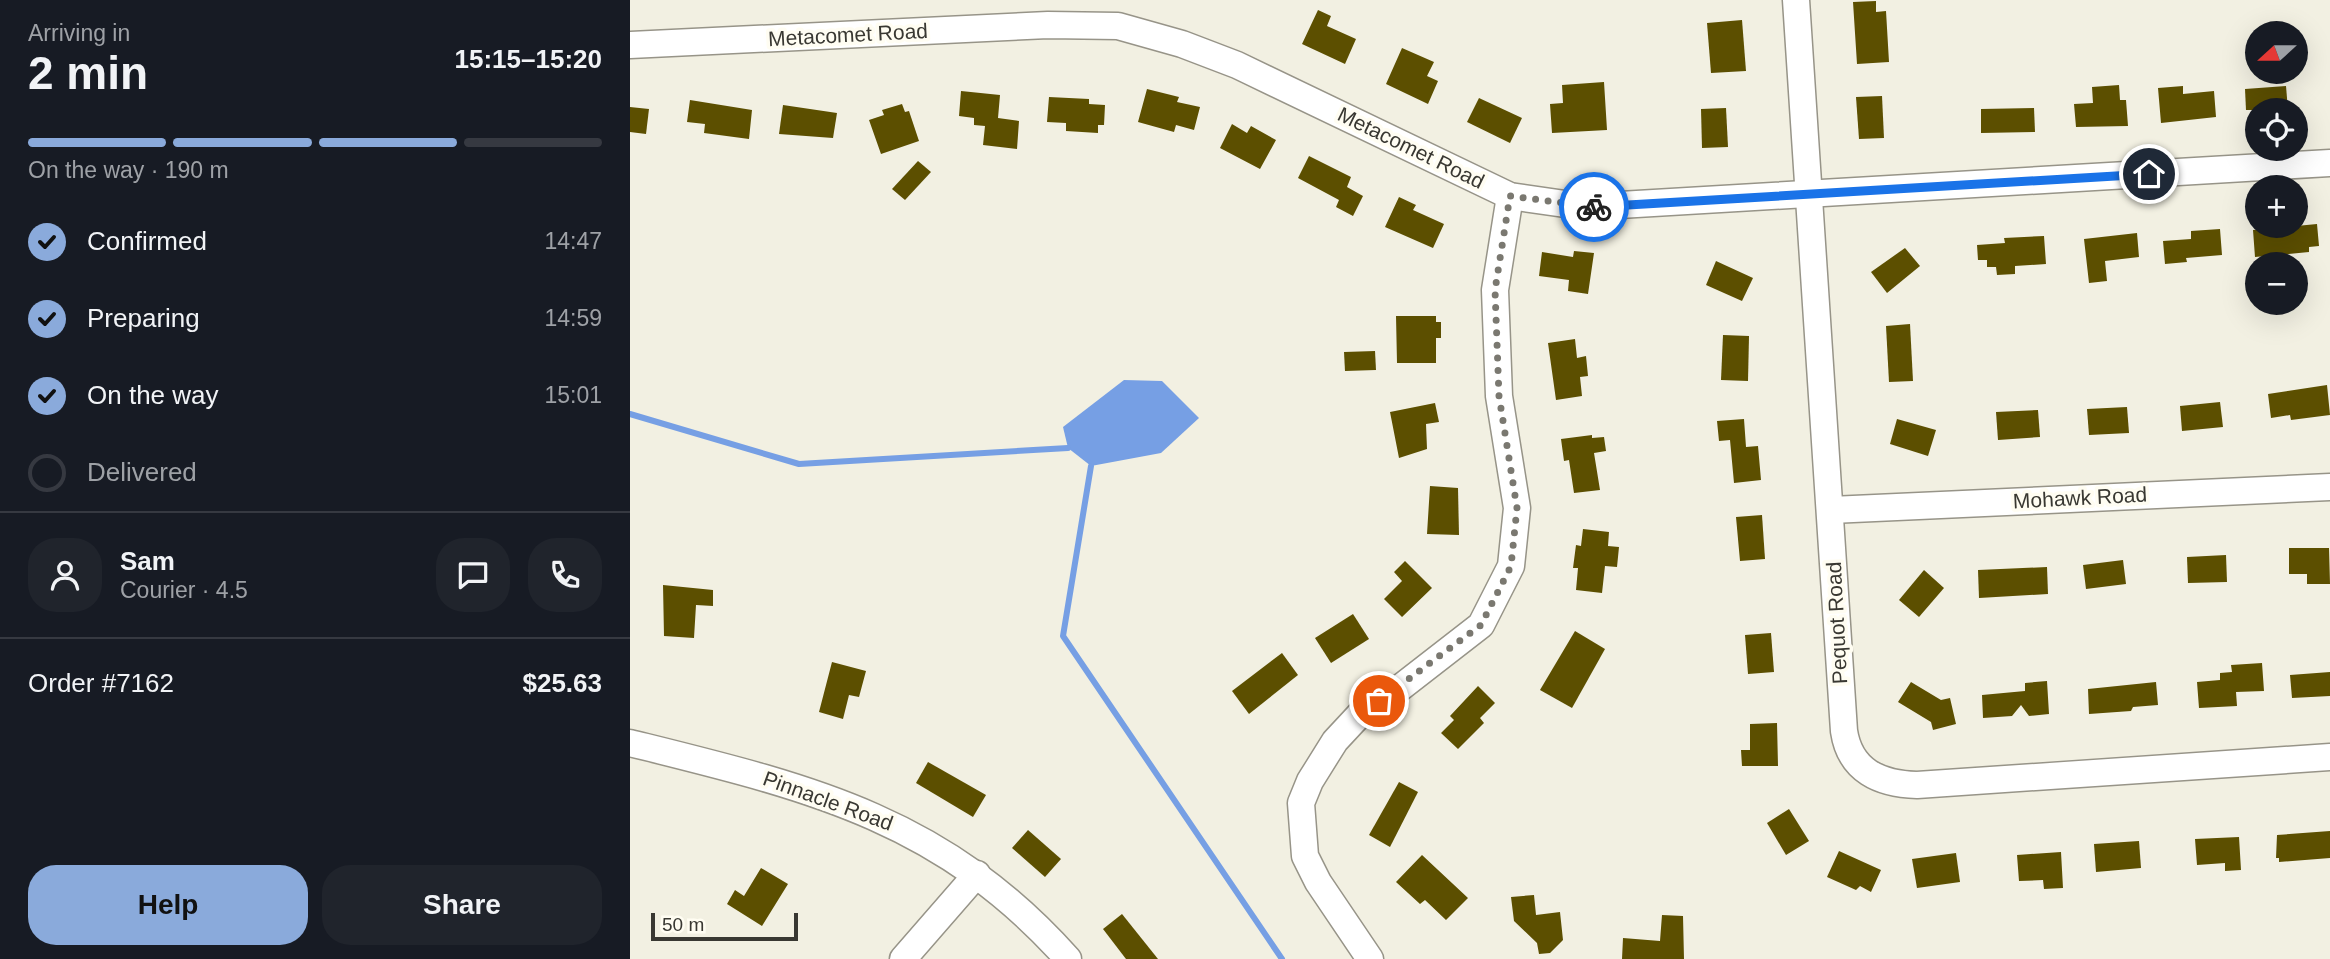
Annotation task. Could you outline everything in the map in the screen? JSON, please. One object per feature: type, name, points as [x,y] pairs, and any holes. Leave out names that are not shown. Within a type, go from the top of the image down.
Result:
[{"type":"street","name":"Pequot Road","points":[[1796,0],[1846,744],[1854,760],[1881,781],[1917,785],[2330,757]]},
{"type":"street","name":"Metacomet Road","points":[[630,44],[1048,25],[1118,26],[1182,44],[1237,65],[1510,196],[1561,205],[1617,207],[2330,163]]},
{"type":"street","points":[[1370,959],[1318,882],[1305,856],[1301,803],[1310,781],[1335,741],[1362,712],[1396,691],[1481,625],[1511,566],[1517,508],[1499,396],[1495,290],[1510,196]]},
{"type":"street","name":"Mohawk Road","points":[[1831,509],[2330,487]]},
{"type":"street","name":"Pinnacle Road","points":[[630,743],[774,779],[869,813],[912,833],[976,874],[1045,934],[1068,959]]},
{"type":"street","points":[[903,959],[976,874]]},
{"type":"water","points":[[1124,380],[1162,381],[1199,418],[1161,453],[1091,466],[1068,448],[1063,427]]},
{"type":"building","points":[[1876,1],[1876,12],[1886,11],[1889,62],[1857,64],[1853,2]]},
{"type":"building","points":[[1318,10],[1331,16],[1327,26],[1356,39],[1345,64],[1302,44]]},
{"type":"building","points":[[1742,20],[1746,71],[1711,73],[1707,23]]},
{"type":"building","points":[[1402,48],[1434,62],[1427,76],[1438,81],[1428,104],[1386,84]]},
{"type":"building","points":[[1604,82],[1607,130],[1552,133],[1550,104],[1563,103],[1562,85]]},
{"type":"building","points":[[2119,85],[2120,100],[2126,100],[2128,126],[2076,127],[2074,104],[2093,103],[2092,87]]},
{"type":"building","points":[[2183,86],[2183,94],[2214,91],[2216,117],[2161,123],[2158,88]]},
{"type":"building","points":[[2286,86],[2287,98],[2245,98],[2245,89]]},
{"type":"building","points":[[1147,89],[1179,97],[1177,102],[1200,107],[1194,130],[1176,125],[1174,132],[1138,122]]},
{"type":"building","points":[[961,91],[1000,95],[998,118],[1019,121],[1017,149],[983,145],[985,126],[974,125],[974,118],[959,116]]},
{"type":"building","points":[[1882,96],[1884,138],[1859,139],[1856,97]]},
{"type":"building","points":[[1049,97],[1089,99],[1089,104],[1105,105],[1104,125],[1098,125],[1098,133],[1066,131],[1066,123],[1047,122]]},
{"type":"building","points":[[1479,98],[1522,118],[1510,143],[1467,122]]},
{"type":"building","points":[[690,100],[752,110],[749,139],[704,133],[705,124],[687,122]]},
{"type":"building","points":[[902,104],[905,112],[909,111],[919,141],[881,154],[869,120],[884,115],[882,110]]},
{"type":"building","points":[[783,105],[837,113],[833,138],[779,134]]},
{"type":"building","points":[[630,107],[649,109],[646,134],[630,132]]},
{"type":"building","points":[[1726,108],[1728,147],[1702,148],[1701,109]]},
{"type":"building","points":[[2034,108],[2035,132],[1981,133],[1981,109]]},
{"type":"building","points":[[1232,124],[1247,133],[1251,126],[1276,140],[1260,169],[1220,148]]},
{"type":"building","points":[[1309,156],[1351,177],[1347,187],[1363,196],[1353,216],[1336,207],[1339,200],[1298,178]]},
{"type":"building","points":[[918,161],[931,172],[905,200],[892,189]]},
{"type":"building","points":[[1399,197],[1416,205],[1413,210],[1444,224],[1433,248],[1385,227]]},
{"type":"building","points":[[2317,224],[2319,246],[2309,247],[2309,252],[2255,252],[2254,238],[2308,238],[2308,225]]},
{"type":"building","points":[[2220,229],[2222,255],[2186,258],[2187,262],[2165,264],[2163,241],[2191,239],[2191,231]]},
{"type":"building","points":[[2137,233],[2139,257],[2105,261],[2107,281],[2089,283],[2084,239]]},
{"type":"building","points":[[2044,236],[2046,264],[2015,266],[2015,274],[1997,275],[1996,267],[1987,267],[1987,260],[1978,260],[1977,245],[2005,243],[2004,238]]},
{"type":"building","points":[[1905,248],[1920,266],[1887,293],[1871,272]]},
{"type":"building","points":[[1574,251],[1594,253],[1588,294],[1568,291],[1569,280],[1539,276],[1542,252],[1573,257]]},
{"type":"building","points":[[1716,261],[1753,278],[1742,301],[1706,285]]},
{"type":"building","points":[[1396,316],[1436,316],[1436,322],[1441,322],[1441,338],[1436,338],[1436,363],[1397,363]]},
{"type":"building","points":[[1910,324],[1913,381],[1889,382],[1886,326]]},
{"type":"building","points":[[1723,335],[1749,336],[1748,381],[1721,380]]},
{"type":"building","points":[[1575,339],[1577,358],[1586,356],[1588,376],[1580,377],[1582,396],[1556,400],[1548,343]]},
{"type":"building","points":[[1375,351],[1376,370],[1345,371],[1344,352]]},
{"type":"building","points":[[2327,385],[2330,415],[2291,420],[2290,415],[2271,418],[2268,394]]},
{"type":"building","points":[[2220,402],[2223,427],[2182,431],[2180,406]]},
{"type":"building","points":[[1435,403],[1439,422],[1426,424],[1427,449],[1399,458],[1390,412]]},
{"type":"building","points":[[2127,407],[2129,433],[2089,435],[2087,409]]},
{"type":"building","points":[[2038,410],[2040,437],[1998,440],[1996,412]]},
{"type":"building","points":[[1744,419],[1746,447],[1758,446],[1761,480],[1734,483],[1730,440],[1719,441],[1717,421]]},
{"type":"building","points":[[1897,419],[1936,430],[1928,456],[1890,444]]},
{"type":"building","points":[[1592,435],[1592,438],[1604,437],[1606,451],[1594,453],[1600,490],[1574,493],[1569,460],[1564,461],[1561,439]]},
{"type":"building","points":[[1430,486],[1458,488],[1459,535],[1427,534]]},
{"type":"building","points":[[1762,515],[1765,559],[1740,561],[1736,517]]},
{"type":"building","points":[[1583,529],[1609,532],[1608,546],[1619,547],[1617,567],[1605,566],[1602,593],[1576,590],[1578,568],[1573,568],[1576,545],[1581,546]]},
{"type":"building","points":[[2289,548],[2329,548],[2330,584],[2307,584],[2307,574],[2289,574]]},
{"type":"building","points":[[2226,555],[2227,582],[2188,583],[2187,557]]},
{"type":"building","points":[[2123,560],[2126,584],[2086,589],[2083,565]]},
{"type":"building","points":[[1405,561],[1432,588],[1402,617],[1384,599],[1402,581],[1394,572]]},
{"type":"building","points":[[2047,567],[2048,594],[1979,598],[1978,570]]},
{"type":"building","points":[[1924,570],[1944,588],[1919,617],[1899,600]]},
{"type":"building","points":[[663,585],[713,590],[713,606],[696,605],[694,638],[664,636]]},
{"type":"building","points":[[1353,614],[1369,639],[1331,663],[1315,638]]},
{"type":"building","points":[[1575,631],[1605,649],[1572,708],[1540,690]]},
{"type":"building","points":[[1771,633],[1774,672],[1748,674],[1745,635]]},
{"type":"building","points":[[1282,653],[1298,675],[1249,714],[1232,691]]},
{"type":"building","points":[[832,662],[866,671],[859,697],[849,695],[843,719],[819,712]]},
{"type":"building","points":[[2262,663],[2264,691],[2236,692],[2237,706],[2199,708],[2197,682],[2220,680],[2220,673],[2232,672],[2231,665]]},
{"type":"building","points":[[2330,672],[2330,696],[2292,698],[2290,675]]},
{"type":"building","points":[[2047,681],[2049,714],[2029,716],[2021,705],[2012,716],[1983,718],[1982,695],[2025,691],[2025,683]]},
{"type":"building","points":[[1911,682],[1941,700],[1950,698],[1956,724],[1933,730],[1931,722],[1898,702]]},
{"type":"building","points":[[2156,682],[2158,705],[2133,707],[2131,711],[2089,714],[2088,689]]},
{"type":"building","points":[[1478,686],[1495,703],[1480,718],[1484,723],[1458,749],[1441,733],[1454,720],[1450,716]]},
{"type":"building","points":[[1777,723],[1778,766],[1742,766],[1741,750],[1750,750],[1750,724]]},
{"type":"building","points":[[928,762],[986,795],[973,817],[916,783]]},
{"type":"building","points":[[1399,782],[1418,792],[1390,847],[1369,835]]},
{"type":"building","points":[[1789,809],[1809,841],[1786,855],[1767,823]]},
{"type":"building","points":[[1028,830],[1061,859],[1045,877],[1012,848]]},
{"type":"building","points":[[2330,831],[2330,858],[2279,862],[2279,858],[2276,858],[2277,835]]},
{"type":"building","points":[[2239,837],[2241,870],[2225,871],[2225,863],[2197,865],[2195,839]]},
{"type":"building","points":[[2139,841],[2141,868],[2096,872],[2094,844]]},
{"type":"building","points":[[1839,851],[1881,870],[1871,892],[1860,886],[1856,890],[1827,877]]},
{"type":"building","points":[[2061,852],[2063,888],[2044,889],[2043,880],[2019,881],[2017,855]]},
{"type":"building","points":[[1956,853],[1960,882],[1917,888],[1912,859]]},
{"type":"building","points":[[1422,855],[1468,898],[1446,920],[1425,900],[1420,904],[1396,882]]},
{"type":"building","points":[[761,868],[788,884],[762,926],[727,904],[735,890],[744,896]]},
{"type":"building","points":[[1534,895],[1536,915],[1560,912],[1563,940],[1550,953],[1539,954],[1537,943],[1514,921],[1511,897]]},
{"type":"building","points":[[1122,914],[1158,959],[1126,959],[1103,929]]},
{"type":"building","points":[[1662,915],[1683,916],[1684,959],[1622,959],[1623,938],[1660,941]]},
{"type":"waterway","points":[[630,414],[799,464],[1068,448]]},
{"type":"waterway","points":[[1091,466],[1063,636],[1282,959]]},
{"type":"way so far","points":[[1379,701],[1396,691],[1481,625],[1511,566],[1517,508],[1499,396],[1495,290],[1510,196],[1561,205],[1594,207]]},
{"type":"route","points":[[1594,207],[2149,174]]}]
